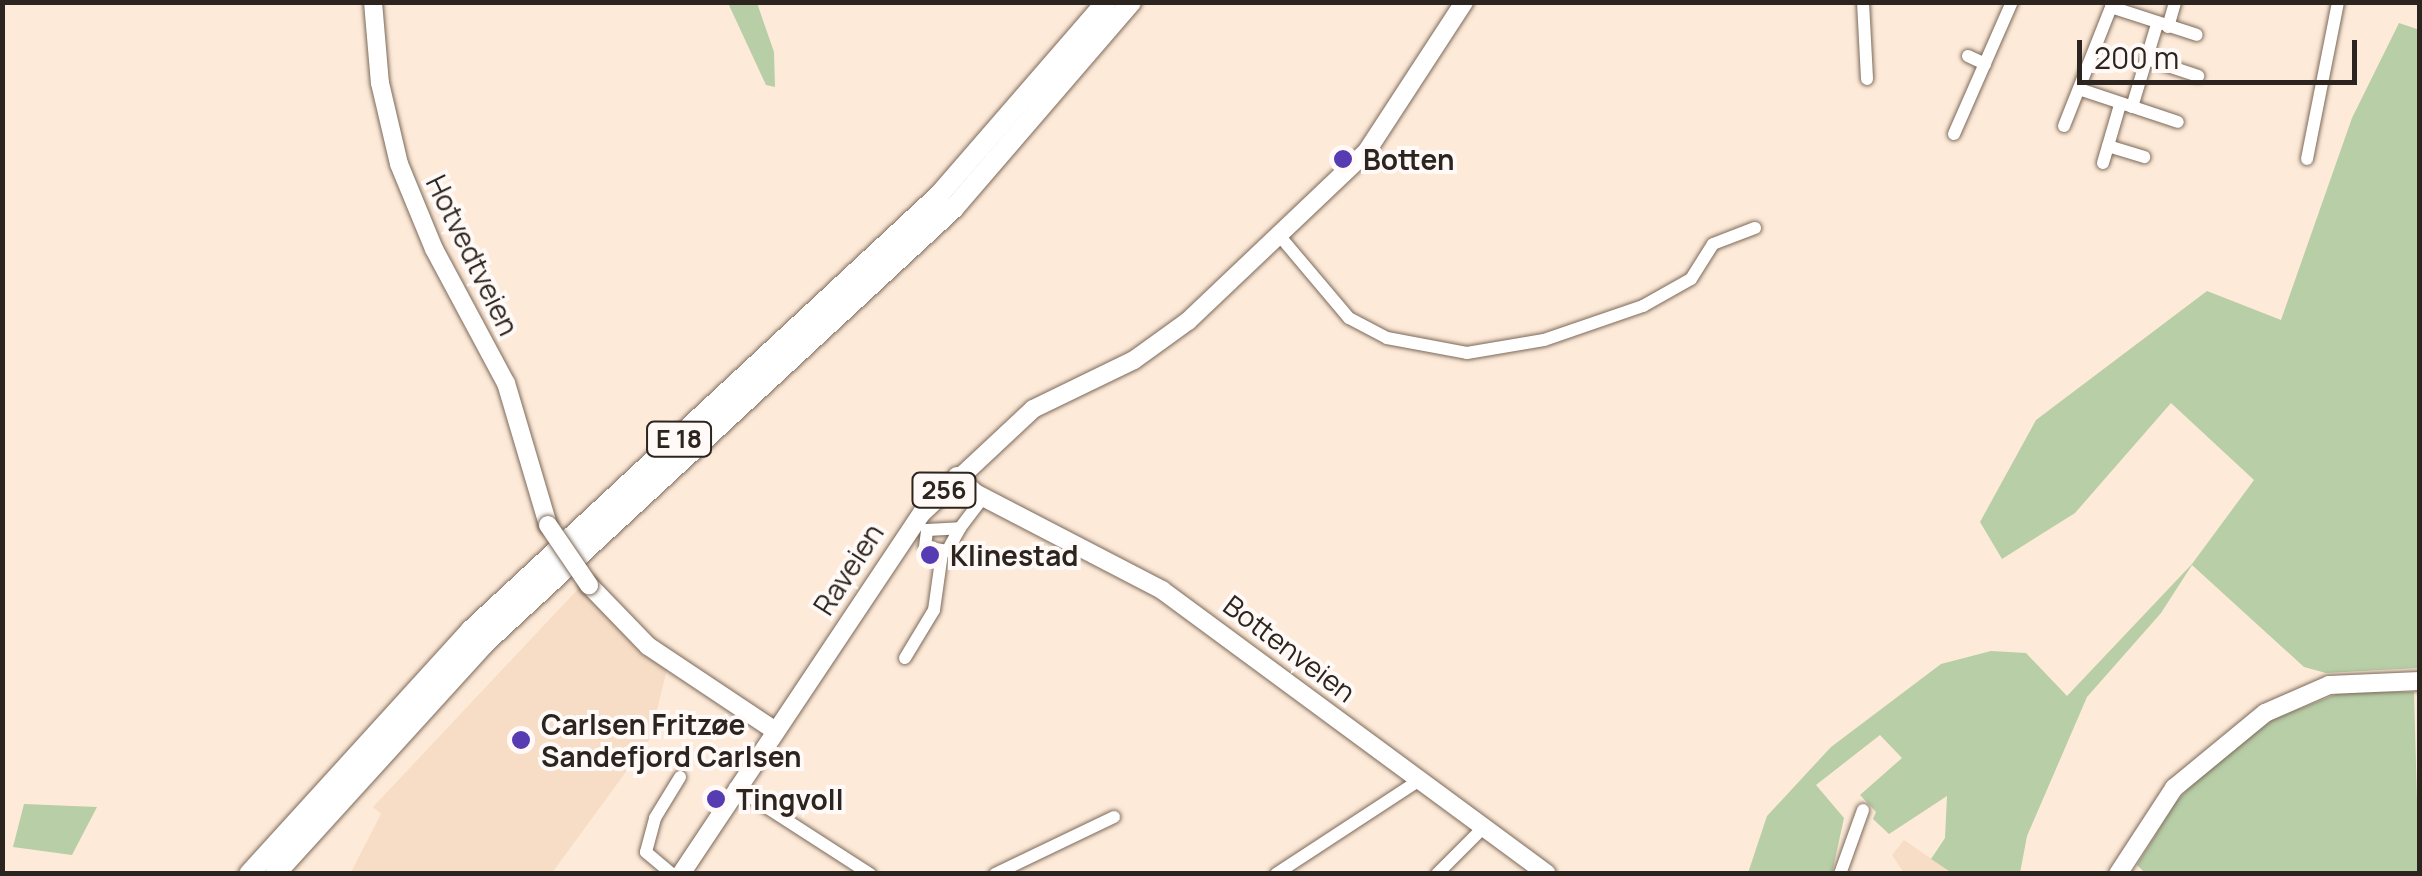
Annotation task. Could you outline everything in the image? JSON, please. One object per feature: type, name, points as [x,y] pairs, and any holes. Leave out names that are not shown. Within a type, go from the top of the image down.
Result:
[{"type":"highway","name":"E 18","points":[[249,874],[457,644],[940,195],[1106,2]]},
{"type":"highway","name":"E 18","points":[[276,874],[484,644],[942,220],[1045,110],[1132,2]]},
{"type":"main road","name":"Hotvedtveien","points":[[373,2],[380,83],[399,164],[434,248],[506,384],[548,526],[590,586],[660,656],[774,730]]},
{"type":"main road","name":"Raveien","points":[[681,874],[898,542],[957,476],[1033,409],[1160,344],[1278,234],[1380,136],[1464,2]]},
{"type":"main road","name":"Bottenveien","points":[[957,476],[983,497],[1162,590],[1546,874]]},
{"type":"main road","points":[[2118,874],[2174,788],[2265,713],[2329,685],[2420,681]]},
{"type":"street","points":[[1862,2],[1867,79]]},
{"type":"street","points":[[1954,134],[2012,2]]},
{"type":"street","points":[[2103,162],[2175,2]]},
{"type":"street","points":[[2307,158],[2338,2]]},
{"type":"street","points":[[2064,126],[2112,5],[2197,36]]},
{"type":"street","points":[[1968,56],[1985,64]]},
{"type":"street","points":[[2147,59],[2198,76]]},
{"type":"street","points":[[2079,90],[2178,122]]},
{"type":"street","points":[[2108,146],[2144,157]]},
{"type":"street","points":[[1278,234],[1350,318],[1388,338],[1467,353],[1544,340],[1644,306],[1691,279],[1713,244],[1755,228]]},
{"type":"street","points":[[905,658],[934,610],[942,553],[983,497]]},
{"type":"street","points":[[942,553],[925,547],[927,530],[960,528]]},
{"type":"street","points":[[672,874],[646,852],[655,818],[680,777]]},
{"type":"street","points":[[1276,874],[1421,780]]},
{"type":"street","points":[[735,788],[870,874]]},
{"type":"street","points":[[1840,874],[1863,810]]},
{"type":"street","points":[[996,874],[1114,817]]},
{"type":"street","points":[[1437,874],[1484,827]]},
{"type":"shaded area","points":[[579,588],[667,669],[650,739],[552,873],[350,874],[381,814],[373,807]]},
{"type":"shaded area","points":[[1904,840],[1952,873],[1904,873],[1892,855]]},
{"type":"green space","points":[[728,3],[757,3],[774,52],[775,87],[766,85]]},
{"type":"green space","points":[[2399,23],[2420,30],[2419,668],[2326,673],[2304,667],[2192,565],[2161,613],[2087,697],[2027,836],[2020,873],[1952,873],[1931,859],[1945,838],[1947,796],[1889,834],[1873,819],[1876,812],[1860,795],[1902,758],[1880,735],[1816,785],[1844,818],[1832,873],[1748,873],[1767,816],[1831,747],[1941,664],[1991,651],[2026,653],[2067,696],[2192,564],[2254,480],[2171,403],[2075,513],[2002,559],[1980,522],[2036,420],[2207,291],[2281,320],[2352,118]]},
{"type":"green space","points":[[2342,692],[2414,692],[2419,873],[2146,874],[2137,865],[2176,802],[2209,766],[2274,719]]},
{"type":"green space","points":[[24,804],[97,807],[72,855],[13,847]]},
{"type":"place","name":"Botten","points":[[1343,159]]},
{"type":"place","name":"Klinestad","points":[[930,555]]},
{"type":"place","name":"Carlsen Fritzøe Sandefjord Carlsen","points":[[521,740]]},
{"type":"place","name":"Tingvoll","points":[[716,799]]}]
